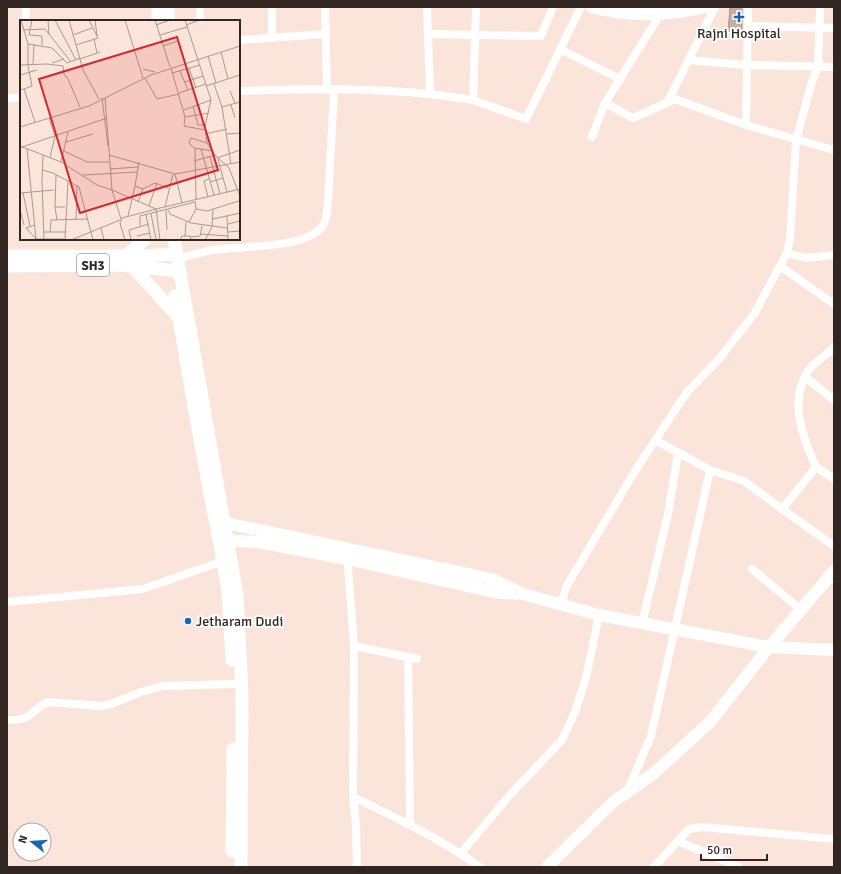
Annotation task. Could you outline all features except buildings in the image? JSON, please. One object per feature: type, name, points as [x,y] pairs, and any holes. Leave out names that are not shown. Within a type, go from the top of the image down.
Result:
[{"type":"main road","points":[[158,7],[158,20]]},
{"type":"main road","points":[[168,7],[168,20]]},
{"type":"main road","points":[[144,240],[129,261],[178,317]]},
{"type":"main road","points":[[165,240],[174,262],[220,522]]},
{"type":"main road","points":[[174,240],[178,317],[220,522],[238,595],[242,694],[241,867]]},
{"type":"main road","name":"SH3","points":[[7,256],[174,262]]},
{"type":"main road","name":"SH3","points":[[7,266],[129,261]]},
{"type":"main road","points":[[224,540],[223,561],[228,592],[234,684],[232,867]]},
{"type":"street","points":[[26,7],[26,20]]},
{"type":"street","points":[[200,7],[200,20]]},
{"type":"street","points":[[272,7],[272,38]]},
{"type":"street","points":[[174,262],[212,250],[280,244],[314,234],[323,226],[327,216],[328,203],[331,90],[325,7]]},
{"type":"street","points":[[427,7],[430,93]]},
{"type":"street","points":[[473,100],[476,7]]},
{"type":"street","points":[[428,34],[541,36],[553,7]]},
{"type":"street","points":[[240,91],[331,90],[430,93],[473,100],[526,119],[581,7]]},
{"type":"street","points":[[592,7],[625,13],[661,13],[705,7]]},
{"type":"street","points":[[666,103],[714,7]]},
{"type":"street","points":[[746,125],[748,7]]},
{"type":"street","points":[[561,606],[566,587],[655,440],[686,392],[719,359],[754,314],[787,253],[790,239],[796,140],[811,85],[818,66],[820,7]]},
{"type":"street","points":[[592,137],[605,103],[661,13]]},
{"type":"street","points":[[748,26],[834,28]]},
{"type":"street","points":[[240,40],[326,34]]},
{"type":"street","points":[[560,49],[620,79]]},
{"type":"street","points":[[688,60],[747,65],[834,67]]},
{"type":"street","points":[[7,98],[20,98]]},
{"type":"street","points":[[605,103],[633,118],[675,99],[746,125],[834,150]]},
{"type":"street","points":[[787,253],[806,258],[834,255]]},
{"type":"street","points":[[780,266],[834,304]]},
{"type":"street","points":[[834,347],[813,366],[805,377],[798,405],[799,425],[816,467],[834,479]]},
{"type":"street","points":[[805,377],[834,400]]},
{"type":"street","points":[[655,440],[710,470],[744,481],[834,546]]},
{"type":"street","points":[[642,624],[668,514],[678,453]]},
{"type":"street","points":[[782,509],[816,467]]},
{"type":"street","points":[[626,793],[651,736],[673,630],[687,576],[710,470]]},
{"type":"street","points":[[220,522],[494,592],[523,594],[561,606],[642,624],[769,647],[834,650]]},
{"type":"street","points":[[224,540],[258,542],[347,554]]},
{"type":"street","points":[[347,554],[354,646],[353,797],[356,825],[357,867]]},
{"type":"street","points":[[7,602],[143,589],[223,561]]},
{"type":"street","points":[[752,569],[800,609]]},
{"type":"street","points":[[547,867],[596,818],[626,793],[653,774],[710,722],[800,609],[834,571]]},
{"type":"street","points":[[461,853],[509,796],[562,740],[575,712],[586,678],[599,615]]},
{"type":"street","points":[[354,646],[417,659]]},
{"type":"street","points":[[408,657],[410,825]]},
{"type":"street","points":[[7,720],[26,719],[33,715],[42,704],[48,702],[100,706],[111,704],[140,692],[163,686],[234,684]]},
{"type":"street","points":[[353,797],[410,825],[461,853],[480,867]]},
{"type":"street","points":[[654,867],[689,829],[702,828],[834,839]]},
{"type":"street","points":[[678,840],[740,867]]},
{"type":"place","name":"Rajni Hospital","points":[[739,17]]},
{"type":"place","name":"Jetharam Dudi","points":[[188,621]]}]
